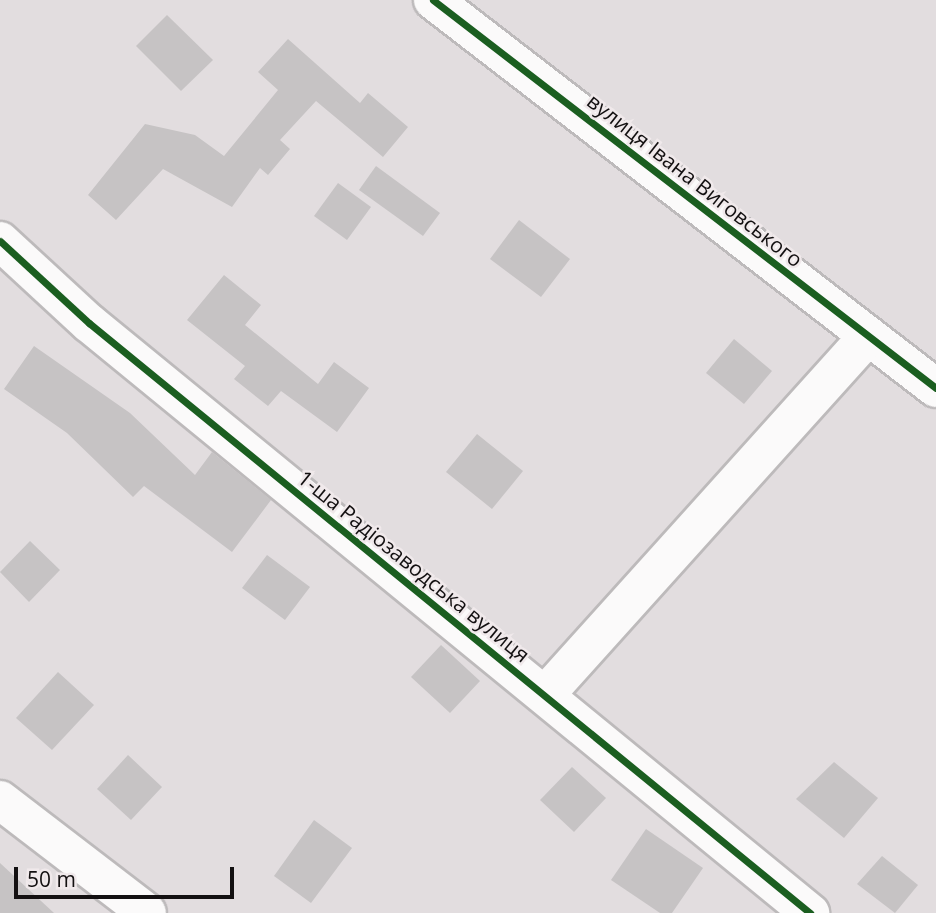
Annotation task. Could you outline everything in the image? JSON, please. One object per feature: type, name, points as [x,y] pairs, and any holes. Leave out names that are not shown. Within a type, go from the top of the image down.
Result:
[{"type":"street","name":"вулиця Івана Виговського","points":[[433,0],[936,388]]},
{"type":"street","name":"1-ша Радіозаводська вулиця","points":[[0,241],[89,323],[810,913]]},
{"type":"street","points":[[545,695],[868,336]]},
{"type":"street","points":[[0,800],[147,913]]},
{"type":"building","points":[[167,15],[213,60],[181,91],[136,46]]},
{"type":"building","points":[[288,39],[360,103],[368,93],[408,127],[383,157],[316,101],[280,140],[290,149],[268,175],[260,168],[232,207],[163,169],[116,220],[88,195],[145,124],[195,135],[224,156],[278,90],[258,72]]},
{"type":"building","points":[[376,166],[440,213],[423,236],[359,190]]},
{"type":"building","points":[[338,183],[371,207],[347,240],[314,216]]},
{"type":"building","points":[[519,220],[570,259],[541,297],[490,259]]},
{"type":"building","points":[[224,275],[261,305],[245,325],[318,384],[334,362],[369,388],[337,432],[281,391],[268,406],[234,379],[245,366],[187,320]]},
{"type":"building","points":[[734,339],[772,371],[744,404],[706,373]]},
{"type":"building","points":[[34,346],[130,413],[195,475],[212,452],[271,500],[232,552],[144,486],[133,497],[67,433],[4,389]]},
{"type":"building","points":[[477,434],[523,471],[492,509],[446,472]]},
{"type":"building","points":[[30,541],[60,570],[29,602],[0,572]]},
{"type":"building","points":[[267,555],[310,587],[285,620],[242,588]]},
{"type":"building","points":[[441,645],[480,681],[450,713],[411,677]]},
{"type":"building","points":[[58,672],[94,705],[52,750],[16,718]]},
{"type":"building","points":[[128,755],[162,787],[131,820],[97,789]]},
{"type":"building","points":[[834,762],[878,798],[844,838],[796,799]]},
{"type":"building","points":[[572,767],[606,798],[574,832],[540,800]]},
{"type":"building","points":[[314,820],[352,848],[311,903],[274,876]]},
{"type":"building","points":[[646,829],[703,868],[672,913],[660,913],[611,880]]},
{"type":"building","points":[[882,856],[918,885],[895,913],[857,884]]},
{"type":"building","points":[[0,863],[54,913],[0,913]]},
{"type":"cycle path","points":[[433,0],[936,388]]},
{"type":"cycle path","points":[[0,241],[89,323],[810,913]]}]
